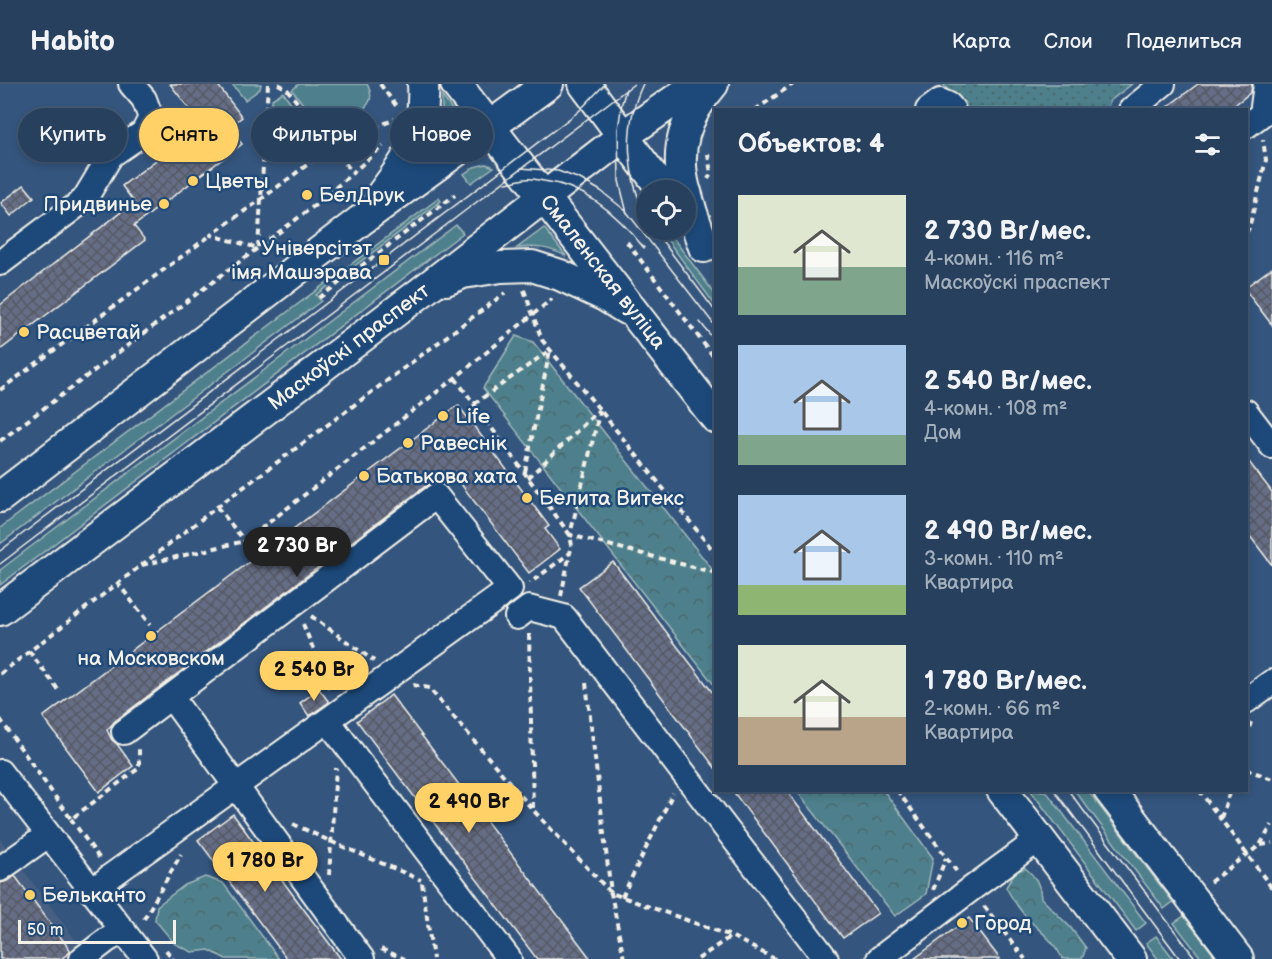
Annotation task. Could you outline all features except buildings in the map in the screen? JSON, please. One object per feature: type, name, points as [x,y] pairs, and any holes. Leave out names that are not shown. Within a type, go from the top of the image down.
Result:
[{"type":"main road","points":[[360,221],[409,156],[418,136],[424,110],[423,84]]},
{"type":"main road","name":"Смаленская вуліца","points":[[456,84],[474,108]]},
{"type":"main road","points":[[493,124],[548,84]]},
{"type":"main road","points":[[584,84],[656,180]]},
{"type":"main road","name":"Маскоўскі праспект","points":[[0,610],[420,293],[623,136],[698,84]]},
{"type":"main road","points":[[682,180],[683,140],[687,124],[699,100],[713,84]]},
{"type":"main road","name":"Смаленская вуліца","points":[[493,132],[714,415]]},
{"type":"main road","points":[[0,497],[360,221],[441,162]]},
{"type":"main road","points":[[696,219],[710,254]]},
{"type":"main road","points":[[696,235],[710,254]]},
{"type":"main road","points":[[420,293],[463,273],[501,267],[532,266],[560,275],[605,296],[637,315]]},
{"type":"main road","points":[[1004,792],[1131,959]]},
{"type":"main road","points":[[1117,793],[1238,959]]},
{"type":"street","points":[[0,263],[84,200],[111,155],[143,134],[151,118],[144,99],[131,84]]},
{"type":"street","points":[[1133,108],[1163,84]]},
{"type":"street","points":[[1248,124],[1262,114],[1266,84]]},
{"type":"street","points":[[931,108],[940,101],[951,108]]},
{"type":"street","points":[[1248,415],[1272,446]]},
{"type":"street","points":[[92,892],[237,786],[335,723],[392,674],[510,589],[436,496],[131,727]]},
{"type":"street","points":[[523,613],[564,617],[826,959]]},
{"type":"street","points":[[1248,698],[1272,682]]},
{"type":"street","points":[[171,697],[362,959]]},
{"type":"street","points":[[335,723],[415,836],[509,959]]},
{"type":"street","points":[[0,772],[92,892],[134,925],[145,959]]},
{"type":"street","points":[[0,869],[48,835]]},
{"type":"street","points":[[879,959],[1039,839]]},
{"type":"street","points":[[82,959],[107,940],[134,925]]},
{"type":"path","points":[[258,248],[267,84]]},
{"type":"path","points":[[279,84],[286,88],[301,108]]},
{"type":"path","points":[[286,88],[291,84]]},
{"type":"path","points":[[380,84],[397,108]]},
{"type":"path","points":[[758,108],[794,84]]},
{"type":"path","points":[[0,441],[318,203],[385,144]]},
{"type":"path","points":[[1248,230],[1266,160]]},
{"type":"path","points":[[0,390],[311,162]]},
{"type":"path","points":[[343,162],[352,173]]},
{"type":"path","points":[[319,298],[455,195]]},
{"type":"path","points":[[211,235],[258,248]]},
{"type":"path","points":[[627,242],[714,357]]},
{"type":"path","points":[[0,674],[117,582],[511,288]]},
{"type":"path","points":[[140,565],[245,541],[455,378],[558,294]]},
{"type":"path","points":[[532,314],[542,340],[714,552]]},
{"type":"path","points":[[474,404],[550,349]]},
{"type":"path","points":[[525,472],[550,349]]},
{"type":"path","points":[[455,378],[570,536],[572,546],[561,596],[571,627]]},
{"type":"path","points":[[528,478],[600,410]]},
{"type":"path","points":[[570,536],[600,410]]},
{"type":"path","points":[[217,507],[257,556]]},
{"type":"path","points":[[570,536],[714,572]]},
{"type":"path","points":[[510,589],[529,584],[570,553]]},
{"type":"path","points":[[117,582],[150,625]]},
{"type":"path","points":[[294,603],[392,674]]},
{"type":"path","points":[[294,603],[335,723],[332,842],[326,909]]},
{"type":"path","points":[[523,613],[533,810]]},
{"type":"path","points":[[29,651],[60,692]]},
{"type":"path","points":[[586,682],[611,893],[624,959]]},
{"type":"path","points":[[429,688],[533,810],[611,893],[731,936],[775,959]]},
{"type":"path","points":[[0,719],[71,819],[139,768],[131,727]]},
{"type":"path","points":[[1248,770],[1272,779]]},
{"type":"path","points":[[622,897],[683,773]]},
{"type":"path","points":[[1201,792],[1272,888]]},
{"type":"path","points":[[1221,819],[1229,792]]},
{"type":"path","points":[[291,823],[463,897]]},
{"type":"path","points":[[1260,845],[1272,825]]},
{"type":"path","points":[[415,836],[433,959]]},
{"type":"path","points":[[1207,885],[1247,853],[1260,845],[1272,843]]},
{"type":"path","points":[[134,925],[185,848]]},
{"type":"path","points":[[930,898],[947,857]]},
{"type":"path","points":[[698,959],[731,936]]},
{"type":"shaded area","points":[[0,839],[90,959],[0,959]]},
{"type":"green space","points":[[232,84],[261,84],[260,89],[245,100]]},
{"type":"green space","points":[[299,84],[367,84],[371,96],[365,108],[306,108],[292,90]]},
{"type":"green space","points":[[943,84],[1132,84],[1110,101],[1108,108],[961,108]]},
{"type":"green space","points":[[283,92],[295,108],[272,108],[272,99]]},
{"type":"green space","points":[[442,96],[451,108],[442,108]]},
{"type":"green space","points":[[486,164],[494,167],[471,183],[464,174],[474,167]]},
{"type":"green space","points":[[439,198],[441,201],[316,295],[321,301],[0,544],[0,528]]},
{"type":"green space","points":[[456,225],[463,233],[0,585],[0,570]]},
{"type":"green space","points":[[544,228],[566,256],[542,248],[517,248]]},
{"type":"green space","points":[[667,240],[674,240],[714,293],[714,304]]},
{"type":"green space","points":[[516,336],[533,342],[714,572],[714,685],[483,388]]},
{"type":"green space","points":[[798,792],[885,792],[933,858],[926,894],[895,916]]},
{"type":"green space","points":[[1032,792],[1047,792],[1146,923],[1136,931]]},
{"type":"green space","points":[[1076,792],[1089,792],[1173,902],[1164,909]]},
{"type":"green space","points":[[1025,868],[1037,881],[1041,898],[1071,928],[1086,948],[1082,959],[1063,959],[1051,942],[1013,900],[1006,887],[1015,872]]},
{"type":"green space","points":[[205,877],[223,883],[279,959],[226,959],[209,950],[192,952],[175,944],[155,920],[157,906],[185,885]]},
{"type":"green space","points":[[1184,916],[1217,959],[1202,959],[1174,923]]},
{"type":"green space","points":[[1156,936],[1174,959],[1158,959],[1146,943]]},
{"type":"tram line","points":[[0,551],[578,112],[605,84]]},
{"type":"tram line","points":[[0,564],[634,84]]},
{"type":"tram line","points":[[636,188],[631,168],[630,134],[636,100],[643,84]]},
{"type":"tram line","points":[[626,89],[618,129],[619,181],[627,213]]},
{"type":"tram line","points":[[521,168],[558,171],[580,179],[601,191],[626,211],[714,324]]},
{"type":"tram line","points":[[506,183],[532,179],[573,189],[600,204],[624,225],[644,248]]},
{"type":"tram line","points":[[662,240],[714,309]]},
{"type":"tram line","points":[[700,322],[714,340]]},
{"type":"tram line","points":[[1055,792],[1180,959]]},
{"type":"tram line","points":[[1070,792],[1196,959]]},
{"type":"place","name":"Цветы","points":[[193,181]]},
{"type":"place","name":"БелДрук","points":[[307,195]]},
{"type":"place","name":"Придвинье","points":[[164,204]]},
{"type":"place","name":"Універсітэт імя Машэрава","points":[[384,260]]},
{"type":"place","name":"Расцветай","points":[[24,332]]},
{"type":"place","name":"Life","points":[[443,416]]},
{"type":"place","name":"Равеснік","points":[[408,443]]},
{"type":"place","name":"Батькова хата","points":[[364,476]]},
{"type":"place","name":"Белита Витекс","points":[[527,498]]},
{"type":"place","name":"на Московском","points":[[151,636]]},
{"type":"place","name":"Бельканто","points":[[30,895]]},
{"type":"place","name":"Город","points":[[962,923]]}]
